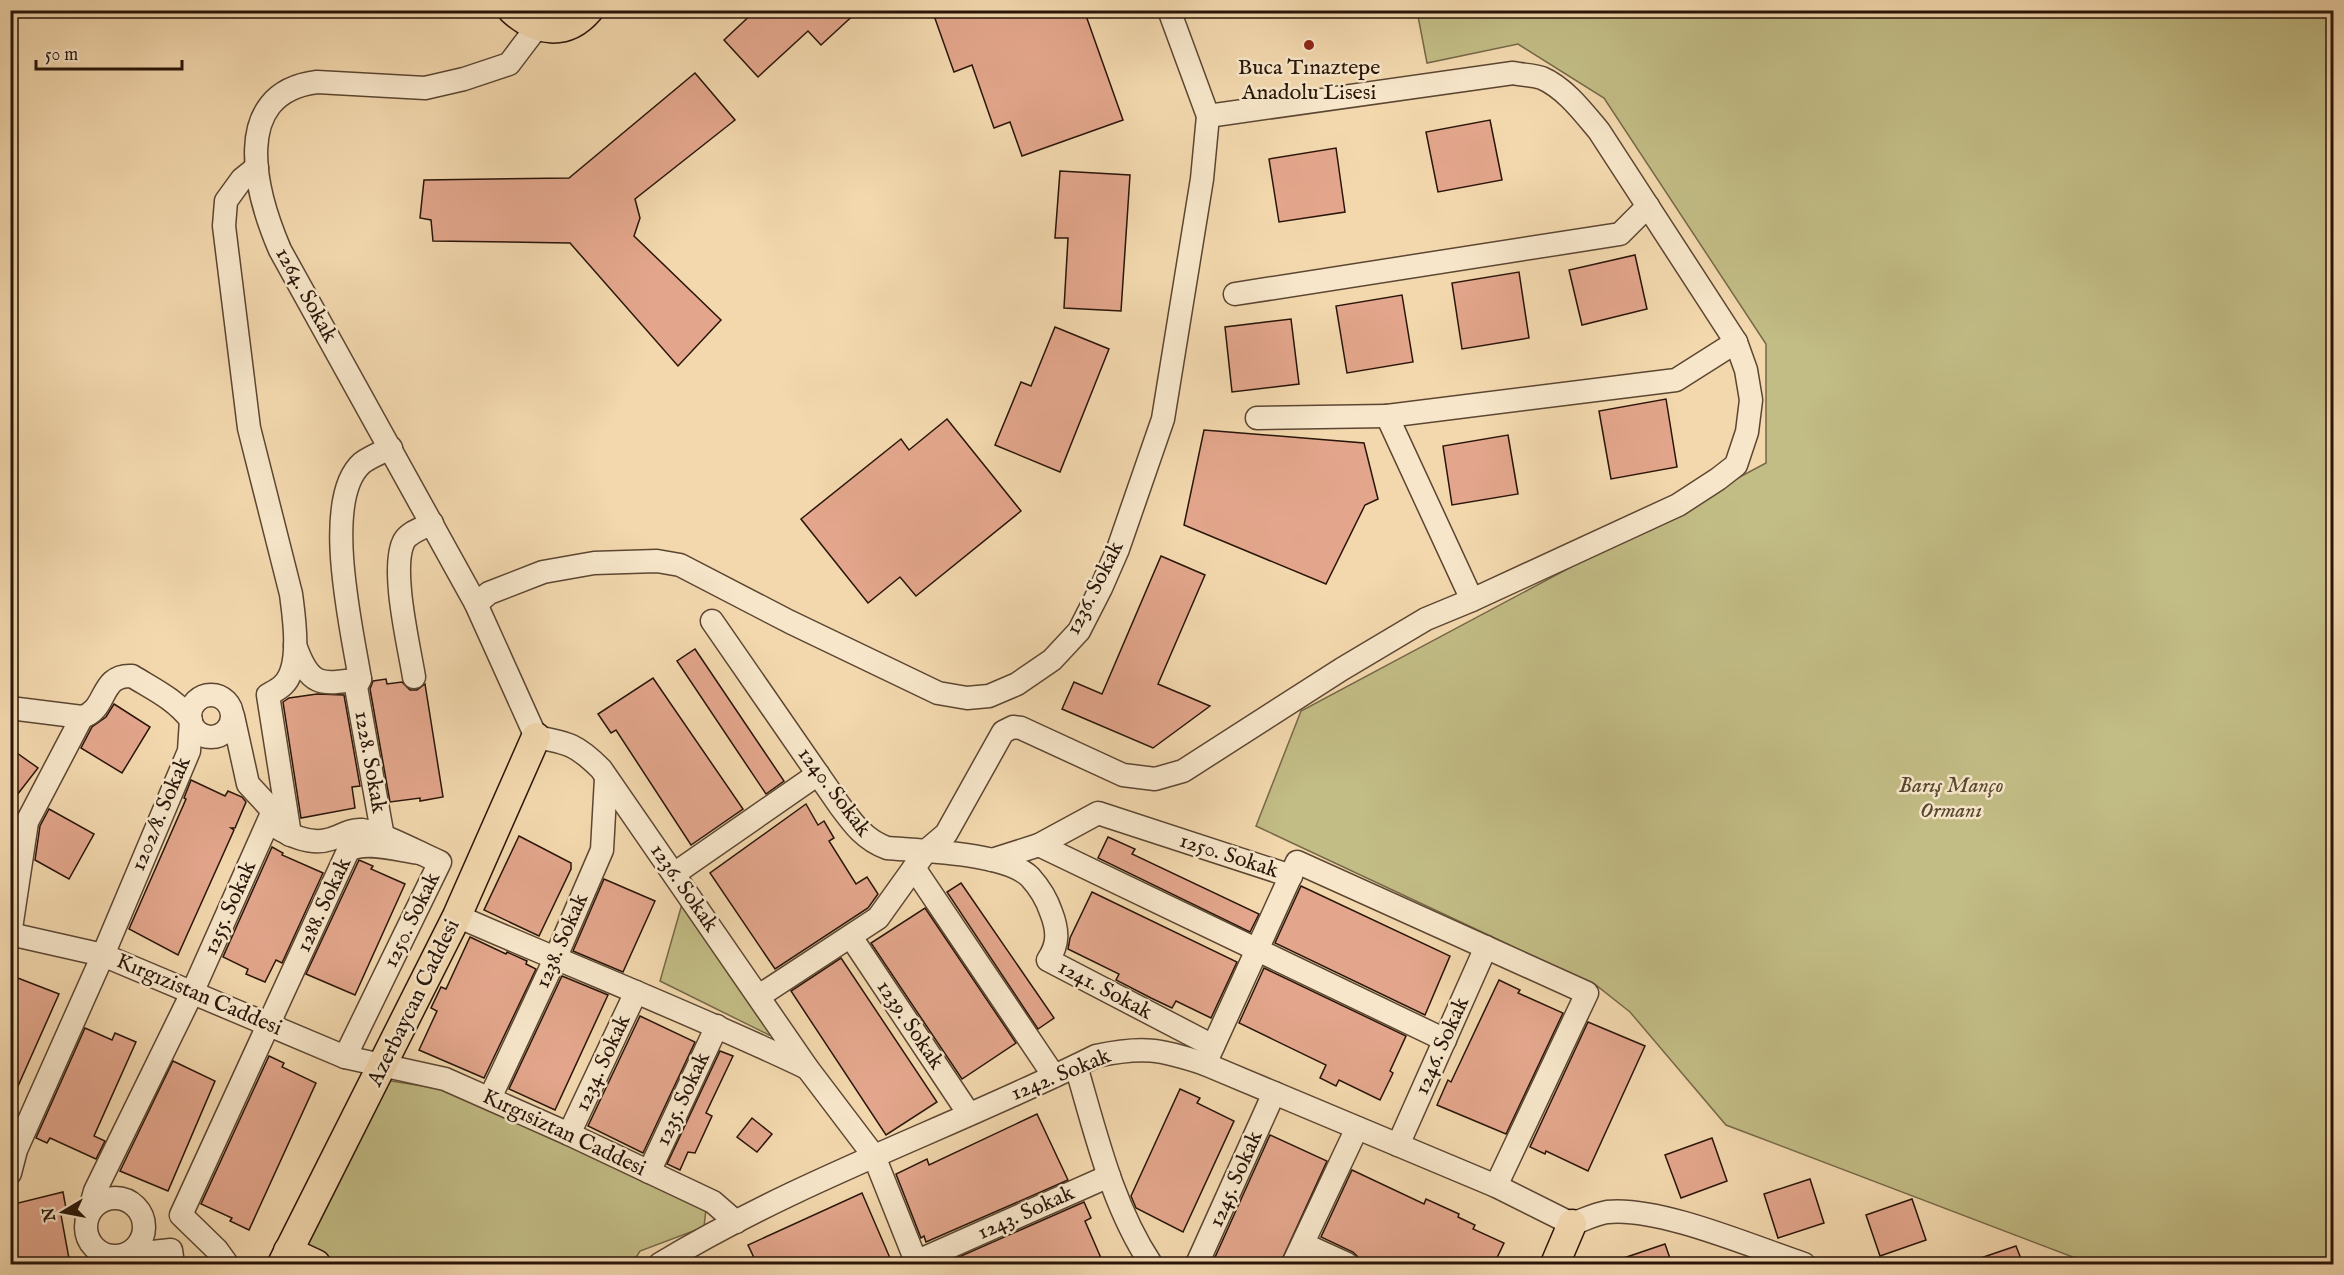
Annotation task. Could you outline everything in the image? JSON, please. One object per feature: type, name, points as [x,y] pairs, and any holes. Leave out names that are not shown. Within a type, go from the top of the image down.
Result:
[{"type":"main road","points":[[512,10],[523,20],[537,27],[553,29],[569,26],[588,13]]},
{"type":"main road","name":"Azerbaycan Caddesi","points":[[285,1258],[457,916],[536,737]]},
{"type":"main road","points":[[1555,1264],[1572,1224]]},
{"type":"main road","points":[[285,1258],[316,1264]]},
{"type":"street","name":"1236. Sokak","points":[[476,604],[489,593],[543,572],[594,563],[657,561],[680,565],[790,622],[938,693],[967,698],[989,696],[1017,684],[1052,660],[1079,632],[1118,549],[1162,419],[1202,179],[1208,116],[1169,10]]},
{"type":"street","name":"1264. Sokak","points":[[536,737],[476,604],[280,250],[265,210],[257,167],[257,135],[260,123],[270,104],[292,88],[317,82],[425,88],[464,79],[509,64],[537,27]]},
{"type":"street","points":[[759,996],[878,918],[920,860],[946,834],[1003,732],[1013,727],[1022,728],[1123,775],[1155,778],[1183,771],[1417,624],[1678,504],[1736,465],[1747,432],[1751,400],[1746,370],[1736,342],[1599,131],[1562,91],[1541,78],[1513,73],[1208,116]]},
{"type":"street","points":[[257,167],[242,179],[226,201],[224,226],[247,416],[291,594],[295,645],[291,671],[285,684],[268,695],[290,835]]},
{"type":"street","points":[[1235,294],[1620,234],[1648,206]]},
{"type":"street","points":[[1257,418],[1387,416],[1676,380],[1736,342]]},
{"type":"street","points":[[1387,416],[1472,600]]},
{"type":"street","name":"1228. Sokak","points":[[383,837],[358,683],[341,555],[343,509],[351,483],[362,463],[391,448]]},
{"type":"street","points":[[414,677],[403,609],[400,560],[404,541],[409,535],[432,523]]},
{"type":"street","name":"1240. Sokak","points":[[712,621],[858,830],[873,843],[920,860]]},
{"type":"street","points":[[295,645],[302,664],[316,680],[326,683],[358,683]]},
{"type":"street","points":[[10,708],[82,717],[96,710],[105,688],[115,679],[132,676],[176,703],[191,720],[197,732],[209,737],[223,734],[228,729],[232,716]]},
{"type":"street","points":[[1000,692],[1013,727]]},
{"type":"street","points":[[191,720],[192,706],[202,696],[216,695],[228,703],[248,784],[273,811],[268,824]]},
{"type":"street","points":[[11,934],[27,822],[82,717]]},
{"type":"street","name":"1202/8. Sokak","points":[[12,1162],[189,751],[191,720]]},
{"type":"street","name":"1236. Sokak","points":[[536,737],[562,741],[583,751],[601,769],[808,1069],[874,1156],[915,1264]]},
{"type":"street","points":[[674,874],[818,774]]},
{"type":"street","name":"1238. Sokak","points":[[490,1098],[555,959],[602,850],[606,778]]},
{"type":"street","name":"1250. Sokak","points":[[992,860],[1039,845],[1098,813],[1291,876],[1297,862],[1587,993],[1496,1186]]},
{"type":"street","name":"1250. Sokak","points":[[268,824],[290,835],[317,842],[360,830],[383,837],[440,862],[345,1057]]},
{"type":"street","name":"1255. Sokak","points":[[88,1226],[95,1191],[192,993],[268,824]]},
{"type":"street","points":[[1039,845],[1445,1040]]},
{"type":"street","name":"1288. Sokak","points":[[181,1215],[348,851],[363,846],[420,853]]},
{"type":"street","points":[[920,860],[1054,1076]]},
{"type":"street","name":"1241. Sokak","points":[[920,860],[992,860],[1015,867],[1029,876],[1048,904],[1058,937],[1048,960],[1209,1055]]},
{"type":"street","points":[[1209,1055],[1291,876]]},
{"type":"street","name":"1236. Sokak","points":[[457,916],[717,1026],[808,1069]]},
{"type":"street","name":"Kırgızistan Caddesi","points":[[11,934],[103,955],[345,1057],[384,1064]]},
{"type":"street","name":"1239. Sokak","points":[[850,937],[969,1114]]},
{"type":"street","name":"1246. Sokak","points":[[1398,1145],[1486,947]]},
{"type":"street","name":"1234. Sokak","points":[[569,1134],[636,992]]},
{"type":"street","name":"1235. Sokak","points":[[650,1172],[717,1026]]},
{"type":"street","name":"1242. Sokak","points":[[660,1264],[736,1222],[874,1156],[1096,1056],[1130,1049],[1209,1055],[1274,1093],[1496,1186],[1572,1224]]},
{"type":"street","name":"Kırgısiztan Caddesi","points":[[384,1064],[445,1078],[490,1098],[713,1202],[736,1222]]},
{"type":"street","points":[[1076,1066],[1109,1176],[1142,1262]]},
{"type":"street","name":"1245. Sokak","points":[[1197,1264],[1274,1093]]},
{"type":"street","points":[[1293,1264],[1357,1128]]},
{"type":"street","name":"1243. Sokak","points":[[915,1264],[1109,1176]]},
{"type":"street","points":[[92,1264],[88,1226],[93,1207],[111,1198],[121,1198],[138,1208],[181,1215],[217,1250],[227,1264]]},
{"type":"street","points":[[124,1255],[133,1251],[143,1236],[145,1227],[138,1208]]},
{"type":"street","points":[[1572,1224],[1605,1212],[1623,1211],[1662,1218],[1703,1230],[1804,1264]]},
{"type":"street","points":[[88,1226],[98,1251],[115,1257],[171,1250],[173,1264]]},
{"type":"street","points":[[1303,1244],[1347,1264]]},
{"type":"green space","name":"Barış Manço Ormanı","points":[[1417,11],[2333,11],[2333,1264],[2091,1264],[1726,1125],[1630,1012],[1597,986],[1256,826],[1301,711],[1766,463],[1766,344],[1604,98],[1518,44],[1427,63]]},
{"type":"green space","points":[[682,904],[776,1035],[769,1035],[660,981]]},
{"type":"green space","points":[[385,1080],[441,1089],[519,1122],[706,1209],[704,1227],[640,1251],[632,1264],[327,1264],[302,1251]]},
{"type":"building","points":[[756,10],[859,10],[821,45],[808,31],[758,77],[724,40]]},
{"type":"building","points":[[932,10],[1084,10],[1123,120],[1022,156],[1010,122],[994,128],[972,65],[954,72]]},
{"type":"building","points":[[695,73],[735,120],[635,199],[640,218],[634,236],[721,320],[678,366],[570,243],[433,241],[431,220],[420,218],[424,180],[569,178]]},
{"type":"building","points":[[1490,120],[1502,180],[1438,192],[1426,132]]},
{"type":"building","points":[[1336,148],[1345,212],[1279,222],[1269,159]]},
{"type":"building","points":[[1060,171],[1130,175],[1121,311],[1064,308],[1068,238],[1055,238]]},
{"type":"building","points":[[1635,255],[1647,309],[1582,325],[1569,270]]},
{"type":"building","points":[[1519,272],[1529,338],[1462,349],[1452,283]]},
{"type":"building","points":[[1402,295],[1413,362],[1347,373],[1336,306]]},
{"type":"building","points":[[1291,319],[1299,384],[1232,392],[1225,327]]},
{"type":"building","points":[[1055,327],[1109,349],[1060,472],[995,445],[1021,382],[1031,386]]},
{"type":"building","points":[[1666,399],[1677,467],[1611,479],[1599,411]]},
{"type":"building","points":[[947,419],[1021,511],[916,596],[900,577],[868,603],[801,519],[901,439],[909,450]]},
{"type":"building","points":[[1204,430],[1364,443],[1378,499],[1365,505],[1326,584],[1184,525]]},
{"type":"building","points":[[1508,435],[1518,494],[1452,505],[1443,446]]},
{"type":"building","points":[[1161,556],[1205,575],[1158,684],[1210,706],[1153,748],[1062,709],[1074,682],[1102,694]]},
{"type":"building","points":[[695,649],[784,781],[766,794],[677,661]]},
{"type":"building","points":[[653,678],[743,809],[691,845],[616,730],[611,733],[598,714]]},
{"type":"building","points":[[386,679],[387,684],[402,682],[410,690],[417,690],[425,684],[443,797],[420,801],[420,798],[390,802],[370,689],[373,681]]},
{"type":"building","points":[[317,694],[344,695],[360,786],[352,787],[355,808],[301,818],[283,702],[289,698]]},
{"type":"building","points":[[114,704],[150,727],[122,773],[81,748],[92,727],[106,717]]},
{"type":"building","points":[[10,748],[38,768],[10,804]]},
{"type":"building","points":[[191,780],[225,796],[228,791],[242,797],[246,802],[235,828],[231,828],[234,830],[178,955],[129,929],[186,799],[184,798]]},
{"type":"building","points":[[806,804],[818,825],[824,821],[834,838],[829,841],[856,884],[867,877],[878,894],[868,908],[775,969],[710,873]]},
{"type":"building","points":[[49,809],[94,834],[69,879],[35,860],[40,826]]},
{"type":"building","points":[[519,836],[571,863],[571,869],[539,936],[484,910]]},
{"type":"building","points":[[1108,837],[1135,849],[1132,854],[1259,914],[1250,932],[1098,858]]},
{"type":"building","points":[[272,847],[283,853],[282,855],[323,873],[282,963],[276,960],[265,982],[246,974],[248,969],[223,957]]},
{"type":"building","points":[[359,860],[373,866],[371,869],[405,884],[355,995],[306,974]]},
{"type":"building","points":[[604,879],[655,901],[623,972],[573,951]]},
{"type":"building","points":[[961,883],[1054,1018],[1038,1029],[947,892]]},
{"type":"building","points":[[1301,886],[1450,956],[1425,1015],[1275,943]]},
{"type":"building","points":[[1092,892],[1237,962],[1211,1018],[1176,1001],[1172,1008],[1151,998],[1116,980],[1119,974],[1068,949],[1070,938]]},
{"type":"building","points":[[925,908],[1016,1043],[962,1079],[871,943]]},
{"type":"building","points":[[470,937],[527,961],[526,964],[536,969],[484,1078],[419,1050],[437,1011],[431,1008],[441,987],[446,989]]},
{"type":"building","points":[[841,958],[937,1102],[886,1135],[791,991]]},
{"type":"building","points":[[1264,968],[1406,1036],[1390,1071],[1393,1073],[1380,1100],[1339,1080],[1336,1086],[1320,1078],[1326,1065],[1239,1023]]},
{"type":"building","points":[[10,975],[59,994],[10,1104]]},
{"type":"building","points":[[562,976],[608,995],[555,1110],[509,1089]]},
{"type":"building","points":[[1499,980],[1520,990],[1518,993],[1563,1013],[1506,1134],[1437,1105],[1448,1080],[1451,1082]]},
{"type":"building","points":[[640,1016],[695,1042],[643,1153],[588,1126]]},
{"type":"building","points":[[1588,1022],[1645,1046],[1588,1171],[1546,1151],[1545,1154],[1530,1147]]},
{"type":"building","points":[[85,1028],[112,1040],[115,1033],[136,1042],[94,1136],[105,1141],[96,1159],[50,1138],[47,1143],[36,1138]]},
{"type":"building","points":[[720,1051],[733,1056],[706,1113],[712,1116],[695,1153],[688,1152],[680,1170],[667,1164]]},
{"type":"building","points":[[269,1056],[284,1063],[282,1067],[316,1083],[249,1230],[230,1221],[232,1218],[201,1204]]},
{"type":"building","points":[[173,1061],[215,1081],[168,1191],[120,1171]]},
{"type":"building","points":[[1180,1089],[1200,1098],[1197,1103],[1234,1121],[1183,1232],[1136,1208],[1131,1196]]},
{"type":"building","points":[[1037,1114],[1068,1180],[926,1242],[924,1236],[921,1238],[896,1174],[927,1159],[929,1165]]},
{"type":"building","points":[[752,1118],[772,1134],[757,1152],[737,1137]]},
{"type":"building","points":[[1270,1135],[1327,1161],[1280,1264],[1212,1264]]},
{"type":"building","points":[[1712,1138],[1727,1181],[1681,1198],[1665,1155]]},
{"type":"building","points":[[1352,1170],[1424,1204],[1426,1199],[1459,1214],[1458,1217],[1475,1225],[1473,1229],[1504,1243],[1494,1264],[1360,1264],[1353,1252],[1321,1237]]},
{"type":"building","points":[[1810,1179],[1824,1223],[1778,1238],[1764,1194]]},
{"type":"building","points":[[63,1192],[67,1214],[61,1215],[70,1264],[12,1264],[10,1205]]},
{"type":"building","points":[[862,1193],[890,1258],[876,1264],[757,1264],[748,1245]]},
{"type":"building","points":[[1912,1199],[1926,1240],[1880,1256],[1866,1215]]},
{"type":"building","points":[[1084,1202],[1091,1218],[1085,1221],[1101,1258],[1086,1264],[943,1264]]},
{"type":"building","points":[[1665,1244],[1672,1264],[1613,1264],[1612,1262]]},
{"type":"building","points":[[2016,1246],[2023,1264],[1970,1264],[1969,1262]]},
{"type":"place","name":"Buca Tınaztepe Anadolu Lisesi","points":[[1309,45]]}]
